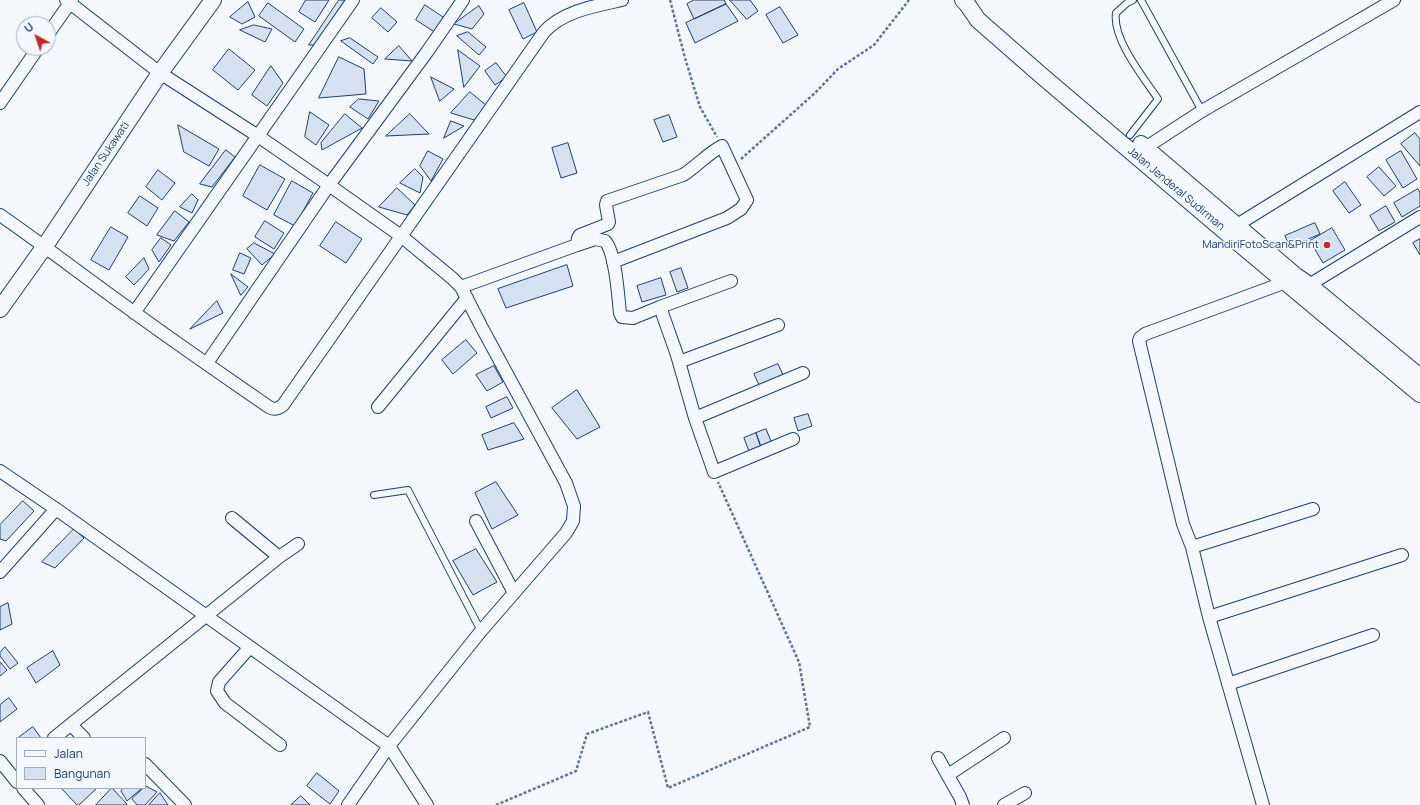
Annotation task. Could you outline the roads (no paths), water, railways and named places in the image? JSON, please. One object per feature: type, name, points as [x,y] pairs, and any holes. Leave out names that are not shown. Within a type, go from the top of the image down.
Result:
[{"type":"main road","name":"Jalan Sukawati","points":[[0,309],[45,246],[160,73],[213,0]]},
{"type":"main road","points":[[965,2],[983,11],[1130,135],[1141,151],[1237,225],[1297,281],[1420,377]]},
{"type":"main road","name":"Jalan Jenderal Sudirman","points":[[965,2],[978,20],[1042,76],[1141,151],[1297,281],[1420,394]]},
{"type":"street","points":[[134,313],[353,0]]},
{"type":"street","points":[[206,363],[329,185],[427,52],[463,0]]},
{"type":"street","points":[[0,215],[45,246],[134,313],[269,407],[275,409],[283,405],[547,28],[567,16],[593,6],[622,0]]},
{"type":"street","points":[[1141,151],[1202,111],[1394,0]]},
{"type":"street","points":[[56,21],[69,1],[160,73],[258,136],[329,185],[401,236],[452,278],[461,287],[566,483],[574,506],[573,521],[566,532],[482,631],[388,746],[348,805]]},
{"type":"street","points":[[0,103],[32,56]]},
{"type":"street","points":[[1237,225],[1420,112]]},
{"type":"street","points":[[577,245],[580,235],[608,224],[609,222],[606,205],[608,201],[683,175],[712,151],[722,146],[746,200],[741,210],[727,218],[614,262]]},
{"type":"street","points":[[1263,805],[1209,617],[1192,547],[1183,524],[1140,346],[1140,338],[1145,334],[1297,281],[1420,217]]},
{"type":"street","points":[[461,287],[595,239],[605,241],[610,248],[614,262],[620,313],[622,317],[633,318],[731,281]]},
{"type":"street","points":[[378,407],[467,298]]},
{"type":"street","points":[[660,307],[679,362],[695,418],[714,472],[793,438]]},
{"type":"street","points":[[679,362],[778,325]]},
{"type":"street","points":[[695,418],[803,373]]},
{"type":"street","points":[[0,471],[207,616],[388,746],[427,805]]},
{"type":"street","points":[[0,572],[56,509]]},
{"type":"street","points":[[1192,547],[1313,509]]},
{"type":"street","points":[[232,518],[279,557]]},
{"type":"street","points":[[476,521],[514,593]]},
{"type":"street","points":[[55,737],[279,557],[298,544]]},
{"type":"street","points":[[1209,617],[1402,555]]},
{"type":"street","points":[[1228,684],[1373,635]]},
{"type":"street","points":[[250,647],[219,682],[217,691],[225,703],[280,746]]},
{"type":"street","points":[[71,724],[83,737]]},
{"type":"street","points":[[948,775],[1004,738]]},
{"type":"street","points":[[938,758],[963,805]]},
{"type":"street","points":[[1,765],[15,776]]},
{"type":"street","points":[[146,765],[185,805]]},
{"type":"street","points":[[24,789],[38,805]]},
{"type":"street","points":[[1004,805],[1026,793]]},
{"type":"lane","points":[[1130,135],[1158,99],[1123,45],[1116,26],[1116,13],[1127,3],[1133,0]]},
{"type":"lane","points":[[1142,0],[1202,111]]},
{"type":"lane","points":[[374,495],[408,490],[482,631]]},
{"type":"place","name":"MandiriFotoScan&Print","points":[[1327,245]]}]
